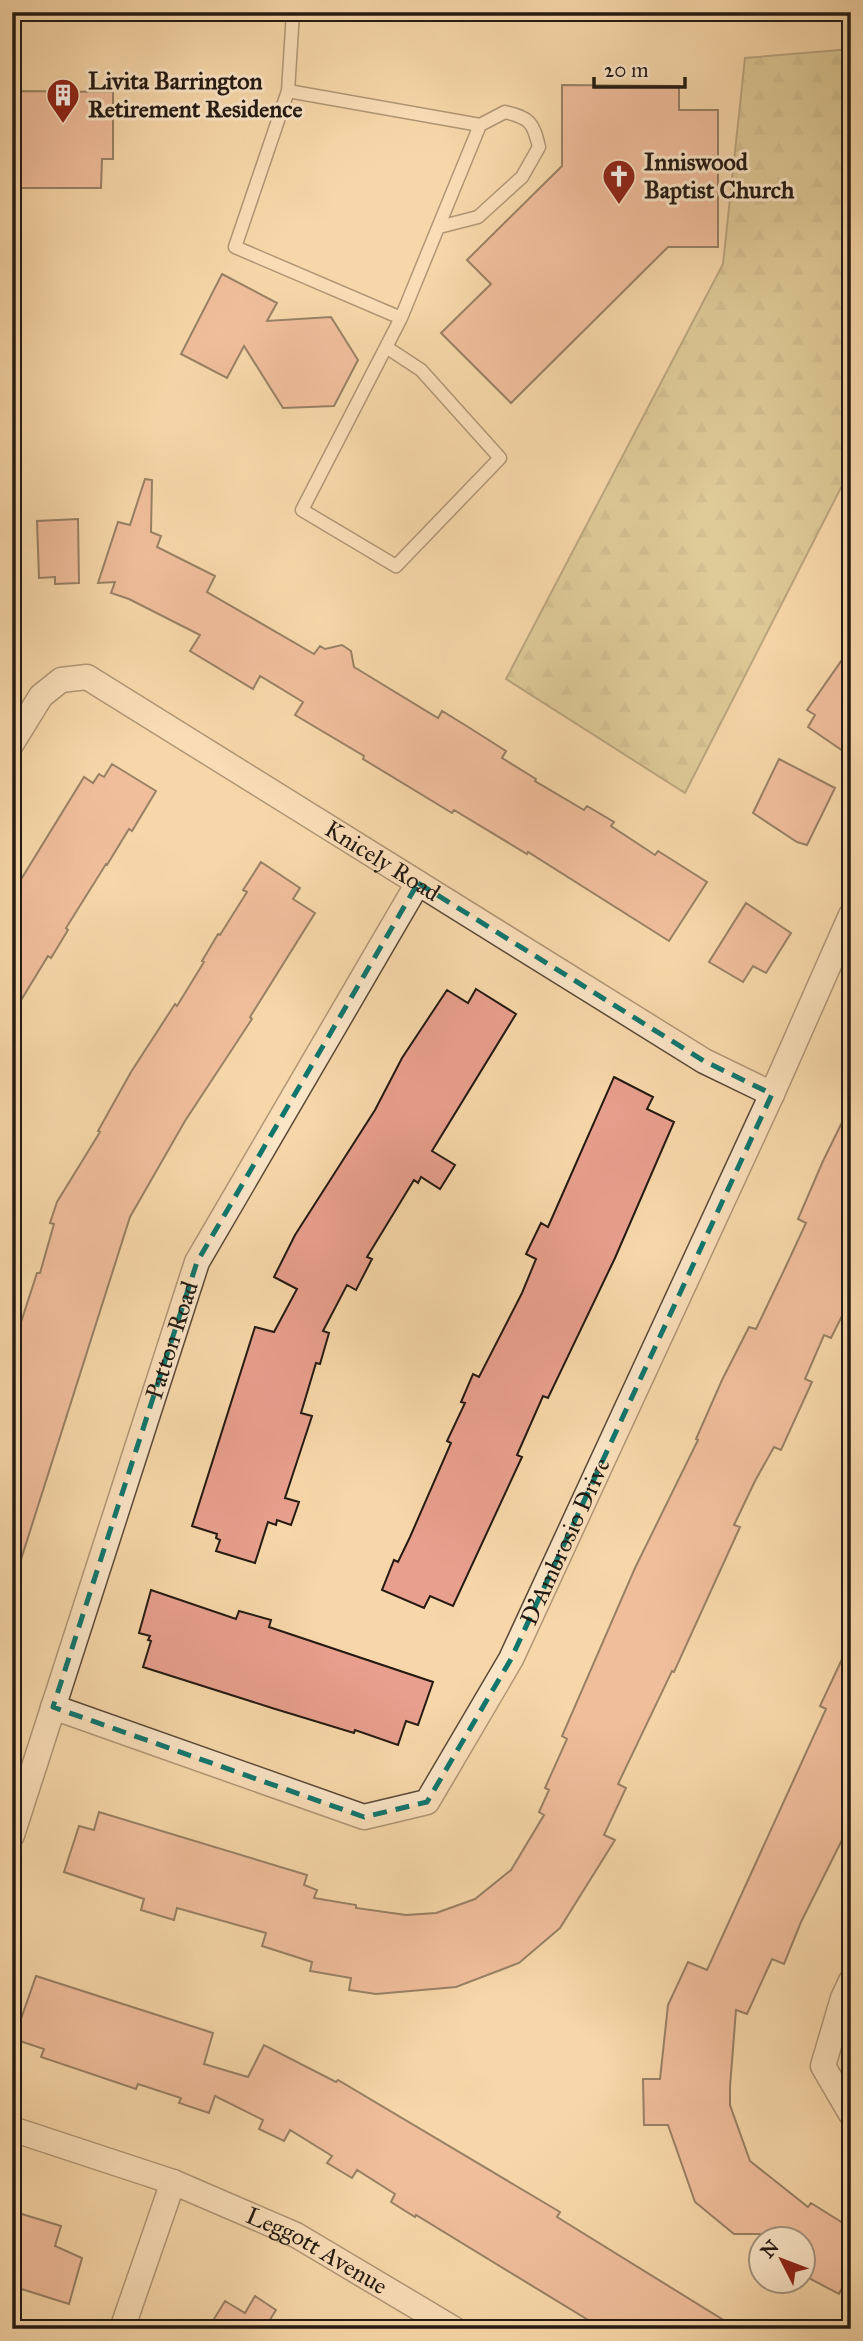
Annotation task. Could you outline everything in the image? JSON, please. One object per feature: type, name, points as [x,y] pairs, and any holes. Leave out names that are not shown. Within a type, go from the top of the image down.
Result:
[{"type":"street","name":"Knicely Road","points":[[12,743],[41,696],[61,680],[86,677],[704,1062],[772,1094]]},
{"type":"street","name":"Patton Road","points":[[12,1835],[197,1262],[418,883]]},
{"type":"street","name":"D'Ambrosio Drive","points":[[53,1707],[364,1818],[427,1802],[511,1659],[772,1094],[851,915]]},
{"type":"street","points":[[851,1981],[843,1998],[823,2066],[851,2114]]},
{"type":"street","name":"Leggott Avenue","points":[[12,2129],[173,2182],[296,2235],[454,2329]]},
{"type":"street","points":[[122,2329],[173,2182]]},
{"type":"lane","points":[[293,12],[288,91],[235,247],[401,318]]},
{"type":"lane","points":[[288,91],[480,125],[505,112],[523,117],[533,126],[539,147],[523,177],[478,217],[439,227]]},
{"type":"lane","points":[[386,347],[421,370],[500,457],[396,566],[302,510],[386,347],[401,318],[480,125]]},
{"type":"highlighted area","points":[[418,883],[704,1061],[772,1094],[511,1659],[427,1802],[364,1817],[53,1707],[197,1262]]},
{"type":"green space","points":[[851,49],[851,468],[685,793],[506,679],[723,264],[745,58]]},
{"type":"building","name":"Inniswood Baptist Church","points":[[562,85],[679,86],[679,110],[718,110],[718,247],[668,247],[511,403],[441,333],[491,284],[467,260],[562,166]]},
{"type":"building","name":"Livita Barrington Retirement Residence","points":[[12,91],[113,92],[113,159],[102,159],[101,188],[12,188]]},
{"type":"building","points":[[222,274],[277,303],[267,321],[331,317],[358,360],[334,406],[283,408],[244,346],[227,378],[181,354]]},
{"type":"building","points":[[145,479],[152,480],[151,532],[161,536],[157,547],[215,576],[207,592],[314,654],[320,646],[325,649],[342,645],[351,651],[354,667],[438,718],[442,711],[465,725],[506,751],[502,758],[536,779],[535,781],[584,810],[587,806],[614,822],[611,826],[655,855],[658,851],[707,882],[669,941],[528,852],[527,854],[454,810],[452,813],[295,715],[303,702],[260,676],[253,689],[190,651],[200,635],[129,599],[111,593],[115,582],[98,583],[118,522],[130,525]]},
{"type":"building","points":[[78,519],[79,583],[55,584],[55,577],[39,578],[37,521]]},
{"type":"building","points":[[851,647],[851,735],[843,751],[808,727],[815,715],[807,710]]},
{"type":"building","points":[[779,759],[835,788],[807,845],[797,842],[753,813]]},
{"type":"building","points":[[112,764],[156,791],[132,831],[129,829],[106,864],[66,928],[68,930],[51,958],[48,956],[12,1015],[12,894],[84,777],[93,783],[99,774],[104,777]]},
{"type":"building","points":[[261,862],[300,888],[293,899],[315,913],[250,1017],[252,1019],[185,1121],[130,1217],[17,1572],[12,1571],[12,1350],[37,1273],[40,1273],[54,1224],[50,1223],[57,1202],[100,1132],[98,1131],[131,1072],[175,1004],[177,1006],[218,934],[220,935],[247,892],[243,890]]},
{"type":"building","points":[[746,903],[791,933],[766,973],[753,966],[743,982],[709,962]]},
{"type":"building","points":[[476,989],[516,1014],[432,1151],[455,1165],[440,1189],[421,1177],[418,1183],[414,1180],[367,1257],[372,1259],[356,1290],[347,1285],[323,1331],[329,1333],[320,1364],[316,1363],[301,1413],[312,1416],[285,1498],[299,1502],[291,1525],[277,1520],[276,1525],[268,1522],[255,1563],[216,1551],[220,1540],[216,1538],[217,1534],[192,1526],[255,1327],[274,1332],[297,1289],[274,1277],[295,1235],[375,1110],[402,1058],[447,990],[468,1003]]},
{"type":"building","points":[[614,1077],[653,1097],[647,1109],[674,1122],[615,1258],[548,1398],[543,1396],[517,1455],[522,1457],[453,1606],[430,1596],[424,1608],[382,1590],[394,1560],[398,1562],[410,1537],[451,1443],[447,1441],[465,1403],[461,1402],[473,1374],[479,1377],[522,1293],[536,1259],[526,1254],[541,1223],[548,1227]]},
{"type":"building","points":[[851,1104],[851,1298],[831,1338],[824,1335],[805,1379],[812,1382],[781,1450],[774,1447],[755,1481],[734,1525],[740,1527],[674,1672],[672,1671],[618,1784],[626,1788],[604,1835],[615,1840],[560,1928],[519,1963],[456,1987],[376,1994],[349,1990],[351,1978],[310,1971],[312,1962],[262,1946],[266,1933],[177,1908],[174,1920],[141,1910],[144,1899],[64,1872],[79,1826],[94,1830],[99,1812],[307,1875],[304,1885],[317,1890],[314,1898],[356,1905],[356,1908],[406,1915],[436,1913],[475,1899],[511,1870],[544,1815],[539,1812],[549,1790],[545,1788],[567,1739],[562,1736],[635,1568],[698,1440],[696,1439],[722,1380],[749,1327],[756,1329],[787,1264],[806,1223],[798,1219]]},
{"type":"building","points":[[151,1590],[236,1619],[239,1611],[271,1620],[269,1627],[433,1682],[418,1725],[406,1721],[398,1745],[143,1667],[151,1641],[148,1640],[150,1636],[139,1633]]},
{"type":"building","points":[[851,1640],[851,1822],[801,1922],[784,1964],[772,1959],[747,2014],[736,2010],[730,2105],[750,2161],[808,2207],[811,2203],[851,2228],[851,2271],[839,2294],[818,2283],[818,2226],[748,2226],[748,2234],[734,2234],[695,2202],[668,2125],[644,2125],[643,2079],[660,2079],[668,2005],[688,1962],[707,1970],[826,1709],[820,1706]]},
{"type":"building","points":[[36,1976],[213,2033],[204,2064],[248,2077],[264,2045],[336,2082],[338,2080],[560,2212],[557,2217],[738,2329],[603,2329],[391,2202],[395,2194],[357,2170],[352,2178],[327,2163],[332,2156],[290,2130],[284,2141],[259,2129],[263,2120],[215,2096],[209,2113],[179,2103],[181,2098],[138,2084],[136,2089],[41,2057],[44,2049],[14,2039]]},
{"type":"building","points":[[12,2211],[61,2226],[55,2246],[82,2258],[69,2304],[12,2286]]},
{"type":"building","points":[[255,2296],[276,2310],[266,2326],[269,2329],[208,2329],[225,2301],[245,2313]]},
{"type":"place","name":"Livita Barrington Retirement Residence","points":[[63,125]]},
{"type":"place","name":"Inniswood Baptist Church","points":[[619,206]]}]
